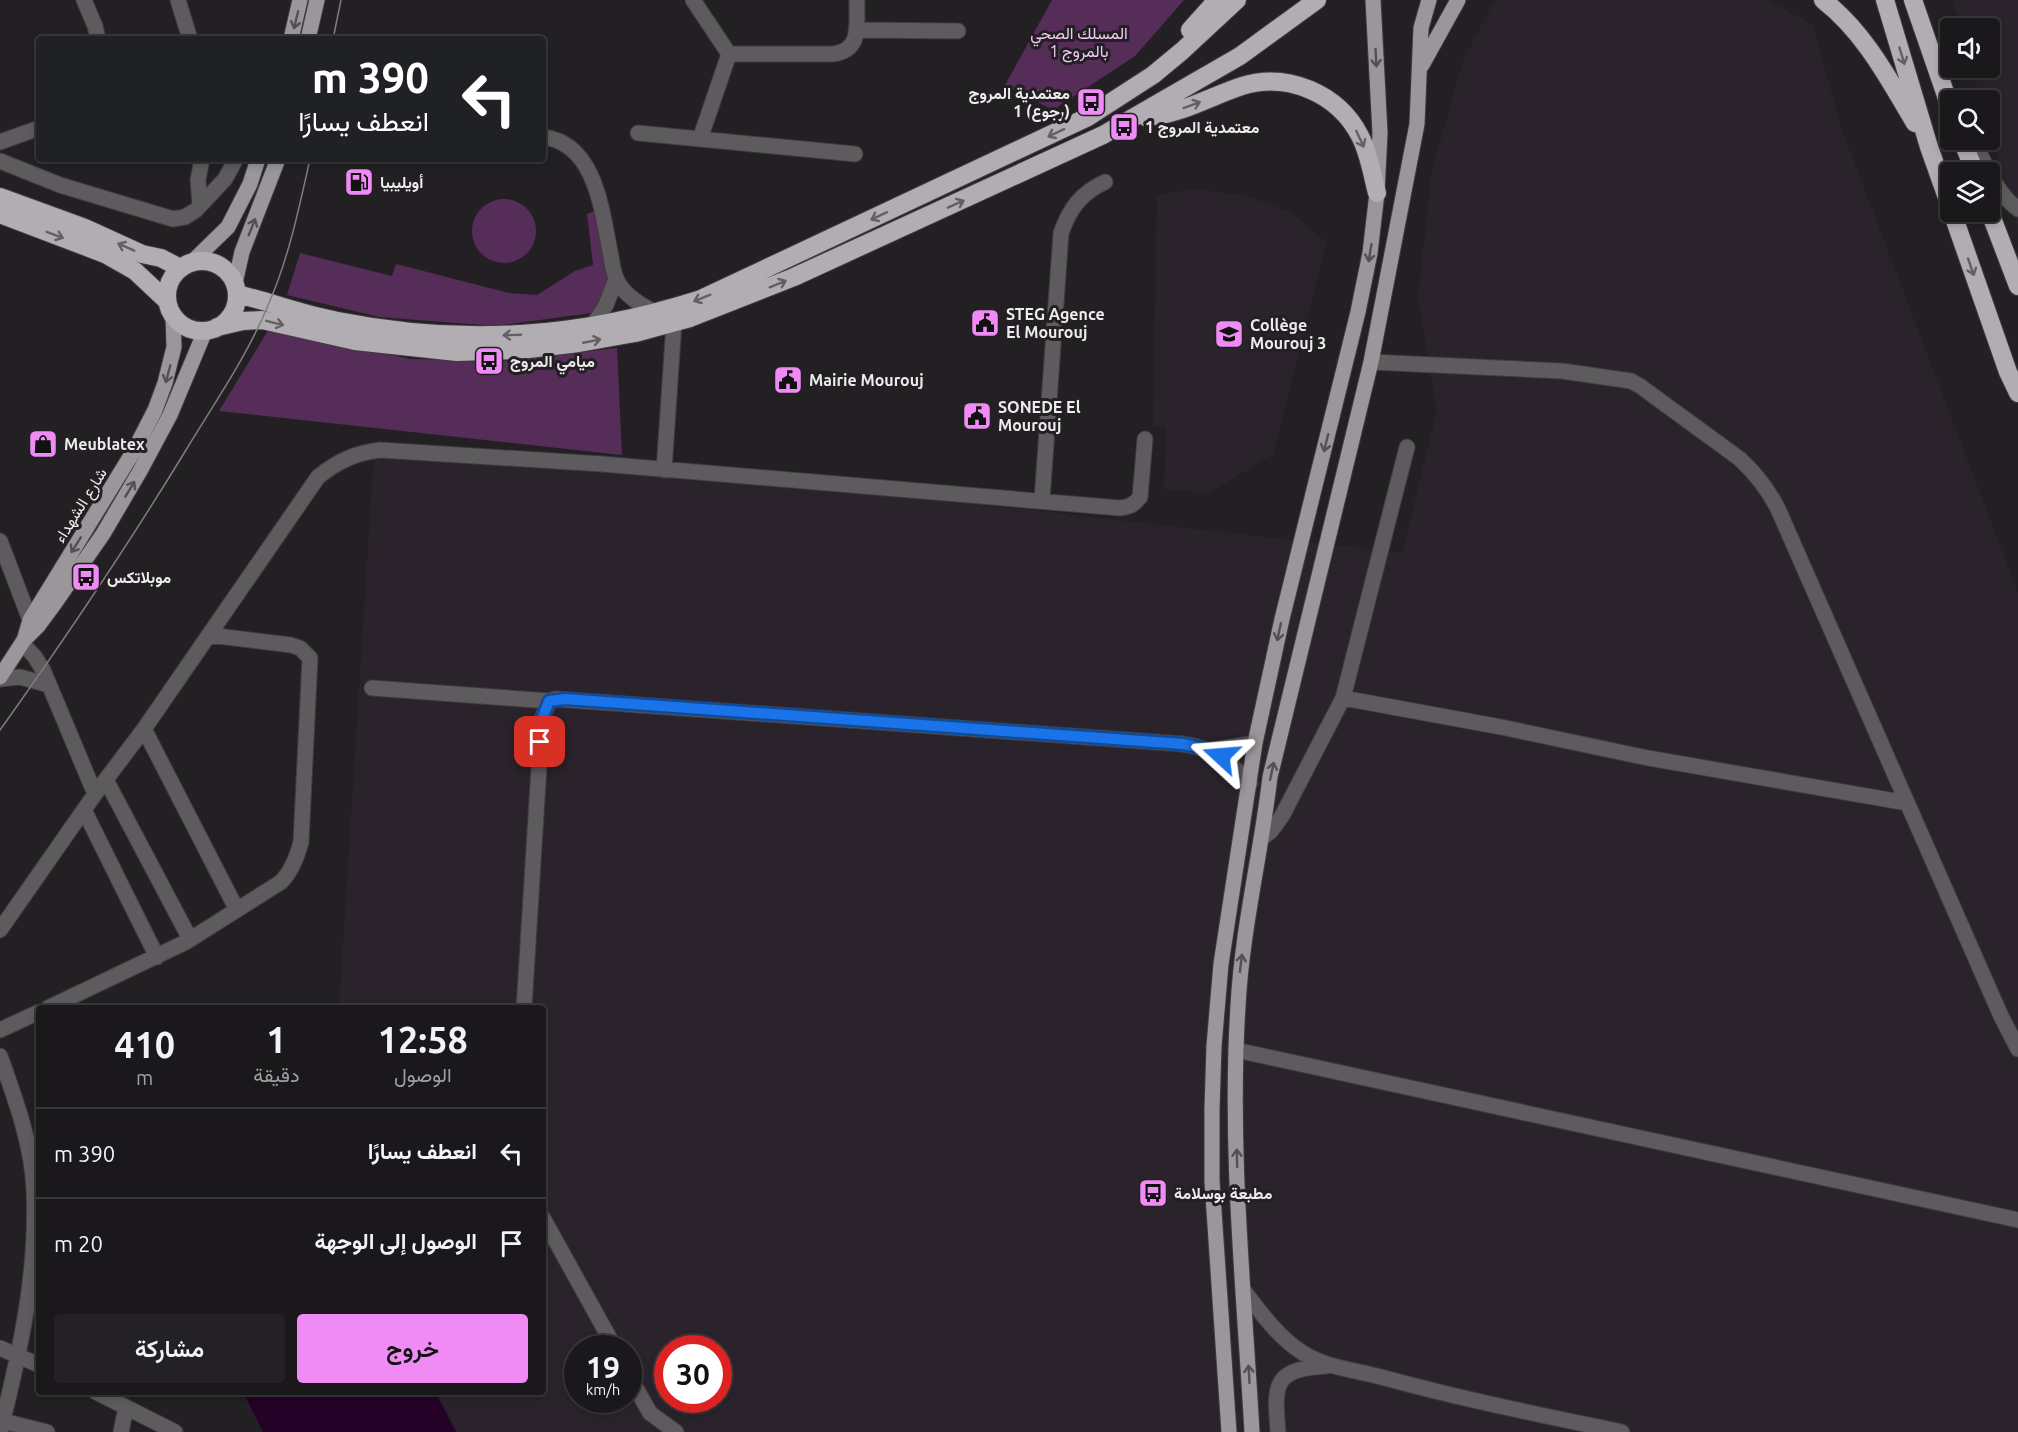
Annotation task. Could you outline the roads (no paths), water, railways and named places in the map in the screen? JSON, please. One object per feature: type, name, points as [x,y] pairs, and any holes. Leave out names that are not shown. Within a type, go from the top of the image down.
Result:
[{"type":"highway","points":[[1128,92],[1184,37],[1217,0]]},
{"type":"highway","points":[[236,289],[335,321],[385,330],[458,336],[515,335],[593,326],[657,313],[701,299],[1088,117],[1128,92],[1182,51],[1237,0]]},
{"type":"highway","points":[[0,214],[105,254],[135,271],[187,327],[211,329],[243,321],[262,320],[355,341],[457,352],[520,350],[579,343],[674,323],[734,302],[805,273],[989,189],[1136,117],[1240,56],[1317,0]]},
{"type":"highway","points":[[1823,0],[1853,27],[1871,50],[1929,147]]},
{"type":"highway","points":[[1885,0],[1940,178]]},
{"type":"highway","points":[[1913,0],[1944,90]]},
{"type":"highway","points":[[1136,117],[1172,113],[1252,83],[1276,81],[1299,86],[1328,100],[1353,125],[1363,144],[1377,193]]},
{"type":"highway","points":[[0,196],[85,228],[142,254],[186,265]]},
{"type":"highway","points":[[1956,222],[2008,372],[2018,393]]},
{"type":"highway","points":[[1994,222],[2018,286]]},
{"type":"highway","points":[[170,308],[169,282],[186,265],[202,260],[222,267],[230,274],[236,289],[232,314],[211,329]]},
{"type":"main road","points":[[292,36],[300,0]]},
{"type":"main road","points":[[309,36],[317,0]]},
{"type":"main road","points":[[1229,1432],[1212,1181],[1212,1109],[1221,964],[1255,743],[1282,619],[1365,283],[1377,193],[1380,132],[1373,0]]},
{"type":"main road","points":[[1252,1432],[1238,1216],[1236,1050],[1241,964],[1272,770],[1371,362],[1417,124],[1421,28],[1429,0]]},
{"type":"main road","points":[[1420,68],[1458,0]]},
{"type":"main road","points":[[186,265],[228,227],[250,184],[257,162]]},
{"type":"main road","points":[[236,289],[242,252],[277,162]]},
{"type":"main road","name":"شارع الشهداء","points":[[0,678],[135,449],[155,410],[174,347],[170,308]]},
{"type":"main road","name":"شارع الشهداء","points":[[34,623],[103,534],[170,415],[211,329]]},
{"type":"street","points":[[84,0],[97,36]]},
{"type":"street","points":[[178,0],[189,36]]},
{"type":"street","points":[[693,0],[729,54]]},
{"type":"street","points":[[729,54],[842,53],[850,48],[855,40],[857,0]]},
{"type":"street","points":[[856,30],[958,32]]},
{"type":"street","points":[[700,139],[729,54]]},
{"type":"street","points":[[1936,70],[1947,90]]},
{"type":"street","points":[[1,145],[36,129]]},
{"type":"street","points":[[638,133],[855,154]]},
{"type":"street","points":[[546,138],[565,143],[586,165],[598,197],[616,279],[634,300],[657,313]]},
{"type":"street","points":[[1978,150],[2000,191],[2018,209]]},
{"type":"street","points":[[0,161],[60,185],[173,219],[185,217],[200,205],[225,179],[234,162]]},
{"type":"street","points":[[200,205],[198,180],[201,162]]},
{"type":"street","points":[[1042,500],[1061,233],[1067,216],[1077,201],[1090,189],[1106,182]]},
{"type":"street","points":[[593,326],[606,305],[616,279]]},
{"type":"street","points":[[664,470],[674,323]]},
{"type":"street","points":[[1371,362],[1562,371],[1625,379],[1640,386],[1740,459],[1768,490],[1778,509],[2018,1049]]},
{"type":"street","points":[[2,925],[144,729],[318,477],[335,463],[358,453],[380,450],[664,470],[925,484],[1120,508],[1128,507],[1140,497],[1145,439]]},
{"type":"street","points":[[1262,839],[1272,831],[1282,816],[1343,698],[1407,447]]},
{"type":"street","points":[[0,541],[34,623]]},
{"type":"street","points":[[54,1005],[190,939],[281,882],[287,876],[297,856],[301,842],[310,658],[300,648],[291,645],[209,635]]},
{"type":"street","points":[[23,641],[39,663],[95,794]]},
{"type":"street","points":[[0,678],[20,678],[49,685]]},
{"type":"street","points":[[372,688],[549,701],[565,699],[1171,743],[1211,750],[1255,743]]},
{"type":"street","points":[[1343,698],[1501,727],[1648,758],[1907,803]]},
{"type":"street","points":[[524,1005],[542,719],[549,701]]},
{"type":"street","points":[[144,729],[237,910]]},
{"type":"street","points":[[1211,750],[1229,762],[1250,783]]},
{"type":"street","points":[[106,780],[190,939]]},
{"type":"street","points":[[84,810],[157,957]]},
{"type":"street","points":[[0,1030],[36,1013]]},
{"type":"street","points":[[1236,1050],[2018,1220]]},
{"type":"street","points":[[0,1056],[27,1142],[34,1189],[31,1276],[19,1356],[1,1427],[47,1432]]},
{"type":"street","points":[[546,1223],[608,1335]]},
{"type":"street","points":[[1244,1291],[1263,1316],[1290,1344],[1330,1366],[1443,1394],[1622,1432]]},
{"type":"street","points":[[0,1347],[36,1364]]},
{"type":"street","points":[[1278,1432],[1276,1390],[1283,1378],[1294,1370],[1330,1366]]},
{"type":"street","points":[[102,1395],[176,1432]]},
{"type":"street","points":[[642,1399],[650,1413],[676,1432]]},
{"type":"street","points":[[121,1432],[126,1407]]},
{"type":"tram line","points":[[334,36],[341,0]]},
{"type":"tram line","points":[[0,730],[119,556],[241,360],[261,322],[282,268],[309,162]]},
{"type":"place","name":"معتمدية المروج 1 (رجوع)","points":[[1091,102]]},
{"type":"place","name":"معتمدية المروج 1","points":[[1124,127]]},
{"type":"place","name":"أويليبيا","points":[[359,182]]},
{"type":"place","name":"STEG Agence El Mourouj","points":[[985,323]]},
{"type":"place","name":"Collège Mourouj 3","points":[[1229,334]]},
{"type":"place","name":"ميامي المروج","points":[[489,361]]},
{"type":"place","name":"Mairie Mourouj","points":[[788,380]]},
{"type":"place","name":"SONEDE El Mourouj","points":[[977,416]]},
{"type":"place","name":"Meublatex","points":[[43,444]]},
{"type":"place","name":"موبلاتكس","points":[[86,577]]},
{"type":"place","name":"مطبعة بوسلامة","points":[[1153,1193]]},
{"type":"park label","name":"المسلك الصحي بالمروج 1","points":[[1079,42]]}]
